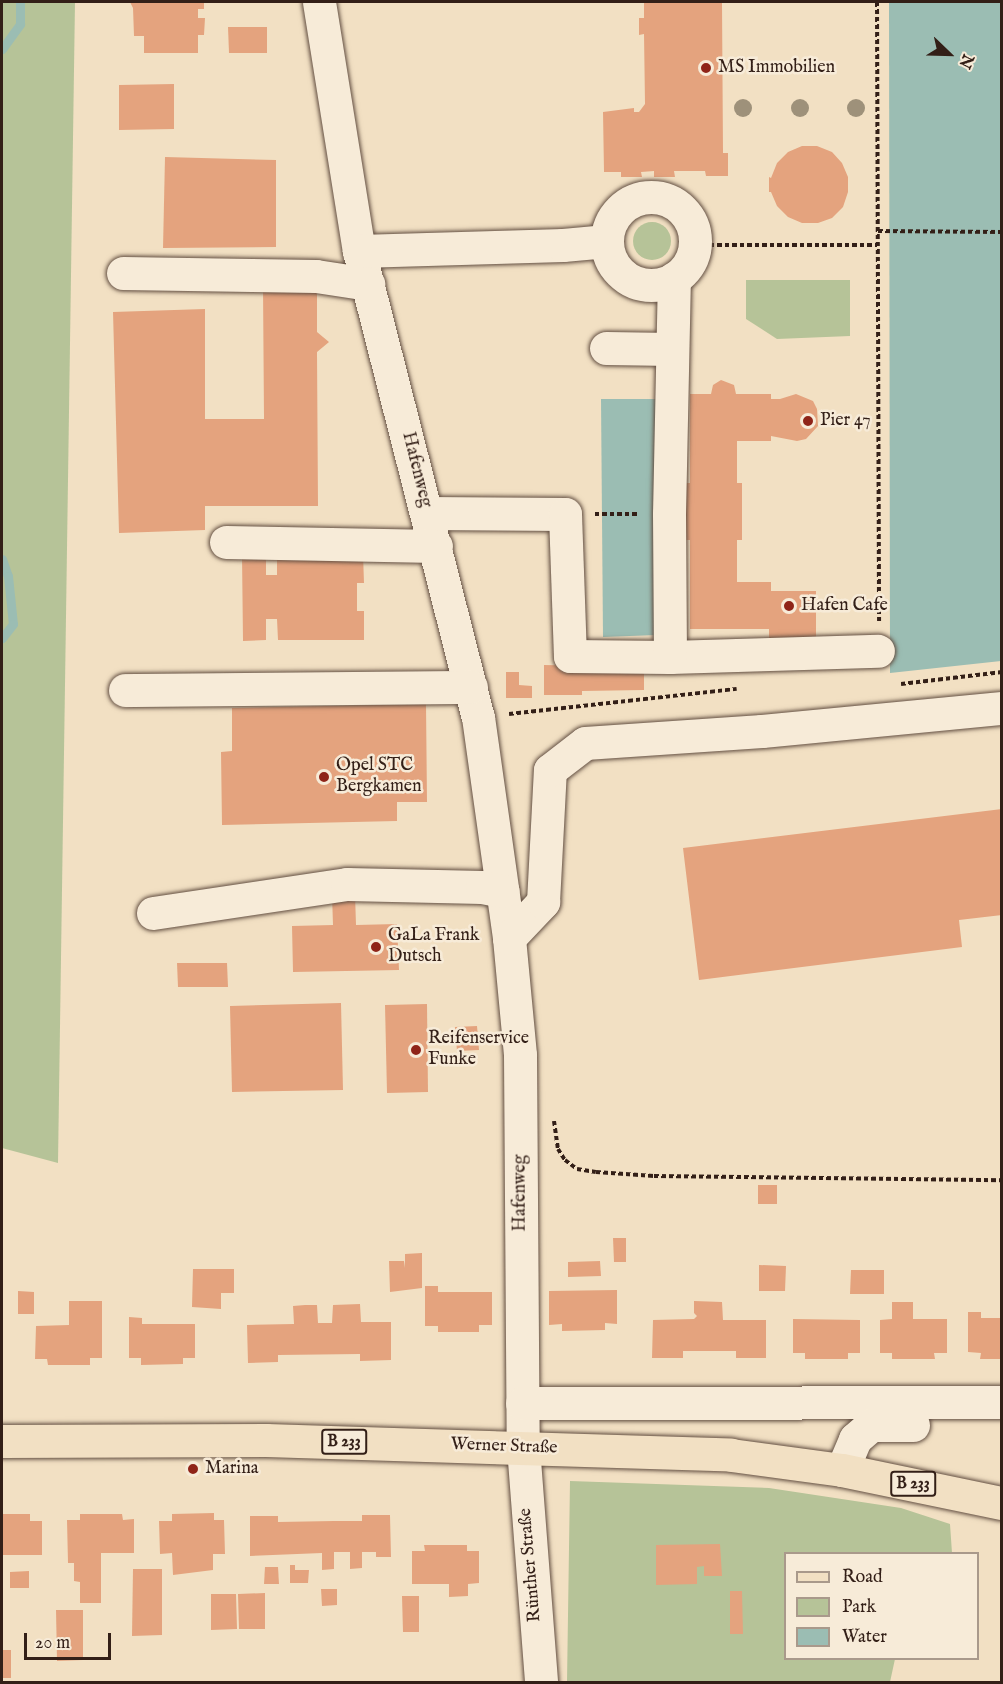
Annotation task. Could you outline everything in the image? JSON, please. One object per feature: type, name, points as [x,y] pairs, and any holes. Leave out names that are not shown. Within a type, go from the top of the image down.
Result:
[{"type":"main road","name":"Werner Straße","points":[[2,1441],[266,1440],[731,1455],[842,1470],[1002,1503]]},
{"type":"street","name":"Hafenweg","points":[[319,2],[359,251],[475,702],[503,891],[520,1055],[522,1447]]},
{"type":"street","points":[[654,197],[669,201],[681,208],[690,219],[696,245],[691,260],[674,278],[649,285],[630,279],[615,266],[607,241],[616,214],[627,204],[640,198],[654,197]]},
{"type":"street","points":[[359,251],[607,241]]},
{"type":"street","points":[[123,273],[316,276],[368,284]]},
{"type":"street","points":[[670,657],[674,278]]},
{"type":"street","points":[[606,348],[672,349]]},
{"type":"street","points":[[427,513],[565,514],[570,656],[670,657],[879,651]]},
{"type":"street","points":[[226,542],[436,546]]},
{"type":"street","points":[[125,690],[475,702]]},
{"type":"street","points":[[509,938],[543,902],[550,770],[585,743],[762,731],[1002,708]]},
{"type":"street","points":[[153,913],[347,884],[482,887],[503,891]]},
{"type":"street","points":[[522,1403],[1002,1402]]},
{"type":"street","points":[[842,1470],[855,1439],[871,1425],[1002,1425]]},
{"type":"street","name":"Rünther Straße","points":[[522,1447],[541,1683]]},
{"type":"path","points":[[876,2],[879,651]]},
{"type":"path","points":[[878,231],[1002,232]]},
{"type":"path","points":[[696,245],[877,245]]},
{"type":"path","points":[[590,514],[648,514]]},
{"type":"path","points":[[895,684],[1002,672]]},
{"type":"path","points":[[475,702],[747,687]]},
{"type":"path","points":[[554,1117],[558,1149],[565,1160],[577,1169],[597,1173],[654,1176],[1002,1180]]},
{"type":"green space","points":[[2,2],[75,2],[58,1163],[2,1148]]},
{"type":"green space","points":[[652,222],[659,223],[665,228],[670,234],[670,248],[665,254],[659,259],[652,260],[645,259],[639,254],[634,248],[633,241],[634,234],[639,228],[645,223]]},
{"type":"green space","points":[[746,280],[850,280],[850,336],[777,339],[746,319]]},
{"type":"green space","points":[[570,1481],[769,1488],[901,1508],[950,1524],[952,1552],[784,1552],[784,1660],[895,1660],[890,1682],[567,1682]]},
{"type":"water","points":[[889,2],[1002,2],[1001,661],[890,673]]},
{"type":"water","points":[[601,399],[659,399],[657,635],[603,637]]},
{"type":"building","points":[[130,2],[204,2],[204,9],[198,9],[198,18],[205,18],[204,35],[198,35],[198,53],[144,53],[144,36],[134,36],[133,8]]},
{"type":"building","points":[[644,2],[722,2],[723,153],[728,153],[728,176],[706,176],[705,171],[674,171],[675,177],[654,177],[654,171],[641,172],[642,177],[621,177],[621,172],[604,172],[603,112],[634,108],[634,112],[639,112],[645,104],[644,34],[639,35],[639,18],[644,18]]},
{"type":"building","points":[[228,27],[267,27],[267,53],[229,53]]},
{"type":"building","points":[[174,84],[174,129],[119,130],[119,85]]},
{"type":"building","points":[[802,146],[817,146],[832,152],[842,163],[848,177],[848,192],[843,207],[832,218],[818,223],[802,223],[788,217],[777,206],[769,192],[769,177],[771,178],[777,163],[788,152]]},
{"type":"building","points":[[165,157],[276,160],[276,247],[163,248]]},
{"type":"building","points":[[263,287],[317,287],[317,332],[329,342],[317,352],[318,506],[205,506],[205,530],[119,533],[113,312],[205,309],[205,419],[264,419]]},
{"type":"building","points":[[721,380],[734,385],[736,394],[771,394],[771,399],[780,399],[796,394],[813,401],[817,409],[818,426],[806,439],[797,441],[771,436],[771,441],[737,441],[737,483],[742,483],[742,540],[737,540],[737,582],[771,582],[771,591],[816,591],[816,638],[769,638],[769,629],[690,629],[690,540],[685,540],[685,483],[690,483],[690,394],[711,394],[713,385]]},
{"type":"building","points":[[266,554],[266,575],[277,575],[277,554],[363,554],[364,583],[357,583],[357,611],[364,611],[364,640],[278,640],[277,619],[266,619],[266,640],[243,641],[242,555]]},
{"type":"building","points":[[544,665],[644,667],[644,690],[582,691],[582,695],[544,695]]},
{"type":"building","points":[[506,672],[519,672],[519,685],[532,686],[532,698],[506,698]]},
{"type":"building","name":"Opel STC Bergkamen","points":[[426,704],[427,802],[397,802],[397,821],[222,825],[221,752],[232,751],[232,708]]},
{"type":"building","points":[[1002,809],[1002,915],[959,920],[962,947],[699,980],[683,848]]},
{"type":"building","points":[[355,894],[356,925],[397,924],[399,970],[293,972],[292,926],[333,925],[332,895]]},
{"type":"building","points":[[177,963],[227,963],[228,987],[178,987]]},
{"type":"building","points":[[341,1003],[343,1090],[232,1092],[230,1006]]},
{"type":"building","points":[[427,1004],[428,1092],[387,1093],[385,1005]]},
{"type":"building","points":[[477,1026],[479,1050],[457,1051],[455,1027]]},
{"type":"building","points":[[758,1185],[777,1185],[777,1204],[758,1204]]},
{"type":"building","points":[[613,1238],[626,1238],[626,1262],[614,1262]]},
{"type":"building","points":[[422,1253],[422,1288],[390,1292],[389,1261],[404,1261],[405,1268],[405,1254]]},
{"type":"building","points":[[600,1261],[601,1276],[568,1277],[568,1262]]},
{"type":"building","points":[[759,1265],[786,1266],[785,1291],[759,1291]]},
{"type":"building","points":[[193,1269],[234,1269],[234,1293],[221,1293],[221,1309],[192,1307]]},
{"type":"building","points":[[851,1270],[884,1270],[884,1294],[850,1294]]},
{"type":"building","points":[[425,1286],[438,1286],[438,1292],[492,1292],[492,1325],[479,1325],[479,1332],[438,1332],[438,1326],[425,1326]]},
{"type":"building","points":[[617,1290],[617,1324],[605,1323],[605,1330],[562,1331],[562,1324],[549,1325],[549,1291]]},
{"type":"building","points":[[18,1291],[34,1292],[34,1314],[18,1314]]},
{"type":"building","points":[[69,1301],[102,1301],[102,1358],[90,1358],[90,1365],[48,1365],[47,1359],[35,1359],[36,1326],[69,1325]]},
{"type":"building","points":[[694,1301],[722,1302],[723,1320],[766,1320],[766,1358],[736,1358],[736,1351],[683,1351],[683,1358],[652,1358],[653,1320],[694,1319],[697,1316],[694,1313]]},
{"type":"building","points":[[892,1302],[913,1302],[913,1319],[947,1319],[947,1353],[934,1353],[935,1359],[892,1359],[892,1353],[880,1353],[880,1320],[892,1319]]},
{"type":"building","points":[[360,1304],[361,1322],[391,1322],[391,1360],[360,1361],[360,1354],[278,1355],[278,1362],[248,1363],[247,1325],[294,1324],[293,1306],[305,1305],[317,1305],[318,1323],[332,1323],[333,1305]]},
{"type":"building","points":[[968,1312],[981,1312],[981,1318],[1002,1318],[1002,1359],[980,1359],[981,1353],[968,1352]]},
{"type":"building","points":[[129,1317],[142,1318],[142,1324],[195,1324],[195,1358],[183,1358],[183,1364],[141,1365],[141,1358],[129,1358]]},
{"type":"building","points":[[793,1319],[860,1320],[860,1353],[848,1353],[848,1359],[805,1359],[805,1353],[793,1353]]},
{"type":"building","points":[[214,1513],[214,1520],[224,1520],[225,1554],[213,1554],[213,1570],[173,1575],[172,1553],[160,1554],[159,1521],[172,1521],[172,1514]]},
{"type":"building","points":[[2,1514],[30,1514],[30,1521],[42,1521],[42,1555],[2,1555]]},
{"type":"building","points":[[80,1514],[122,1514],[123,1520],[134,1519],[134,1553],[101,1553],[101,1603],[80,1603],[80,1582],[74,1581],[74,1563],[68,1563],[67,1520],[80,1520]]},
{"type":"building","points":[[362,1515],[390,1515],[391,1557],[376,1557],[376,1552],[362,1552],[362,1568],[350,1569],[350,1552],[334,1552],[334,1569],[322,1570],[322,1553],[250,1556],[250,1516],[278,1516],[278,1522],[362,1521]]},
{"type":"building","points":[[720,1544],[722,1576],[704,1576],[704,1566],[697,1567],[697,1584],[656,1585],[656,1545]]},
{"type":"building","points":[[424,1545],[467,1545],[467,1551],[479,1551],[479,1583],[468,1584],[468,1596],[449,1597],[449,1584],[412,1584],[412,1551],[425,1551]]},
{"type":"building","points":[[290,1565],[295,1565],[295,1570],[309,1570],[308,1583],[290,1583]]},
{"type":"building","points":[[265,1567],[278,1567],[279,1584],[264,1584]]},
{"type":"building","points":[[133,1569],[162,1569],[162,1635],[132,1636]]},
{"type":"building","points":[[29,1571],[29,1588],[10,1588],[10,1572]]},
{"type":"building","points":[[321,1589],[337,1589],[337,1605],[322,1606]]},
{"type":"building","points":[[730,1591],[742,1591],[743,1634],[730,1634]]},
{"type":"building","points":[[265,1593],[265,1629],[239,1629],[238,1594]]},
{"type":"building","points":[[211,1594],[236,1594],[237,1629],[211,1630]]},
{"type":"building","points":[[402,1596],[419,1596],[419,1632],[403,1632]]},
{"type":"building","points":[[56,1610],[83,1610],[83,1660],[57,1661]]},
{"type":"building","points":[[2,1650],[11,1650],[11,1678],[2,1678]]},
{"type":"waterway","points":[[2,49],[20,24],[20,2]]},
{"type":"waterway","points":[[2,559],[8,576],[13,624],[2,638]]},
{"type":"place","name":"MS Immobilien","points":[[706,68]]},
{"type":"place","name":"Pier 47","points":[[808,421]]},
{"type":"place","name":"Hafen Cafe","points":[[789,606]]},
{"type":"place","name":"Opel STC Bergkamen","points":[[324,777]]},
{"type":"place","name":"GaLa Frank Dutsch","points":[[376,947]]},
{"type":"place","name":"Reifenservice Funke","points":[[416,1050]]},
{"type":"place","name":"Marina","points":[[193,1469]]}]
